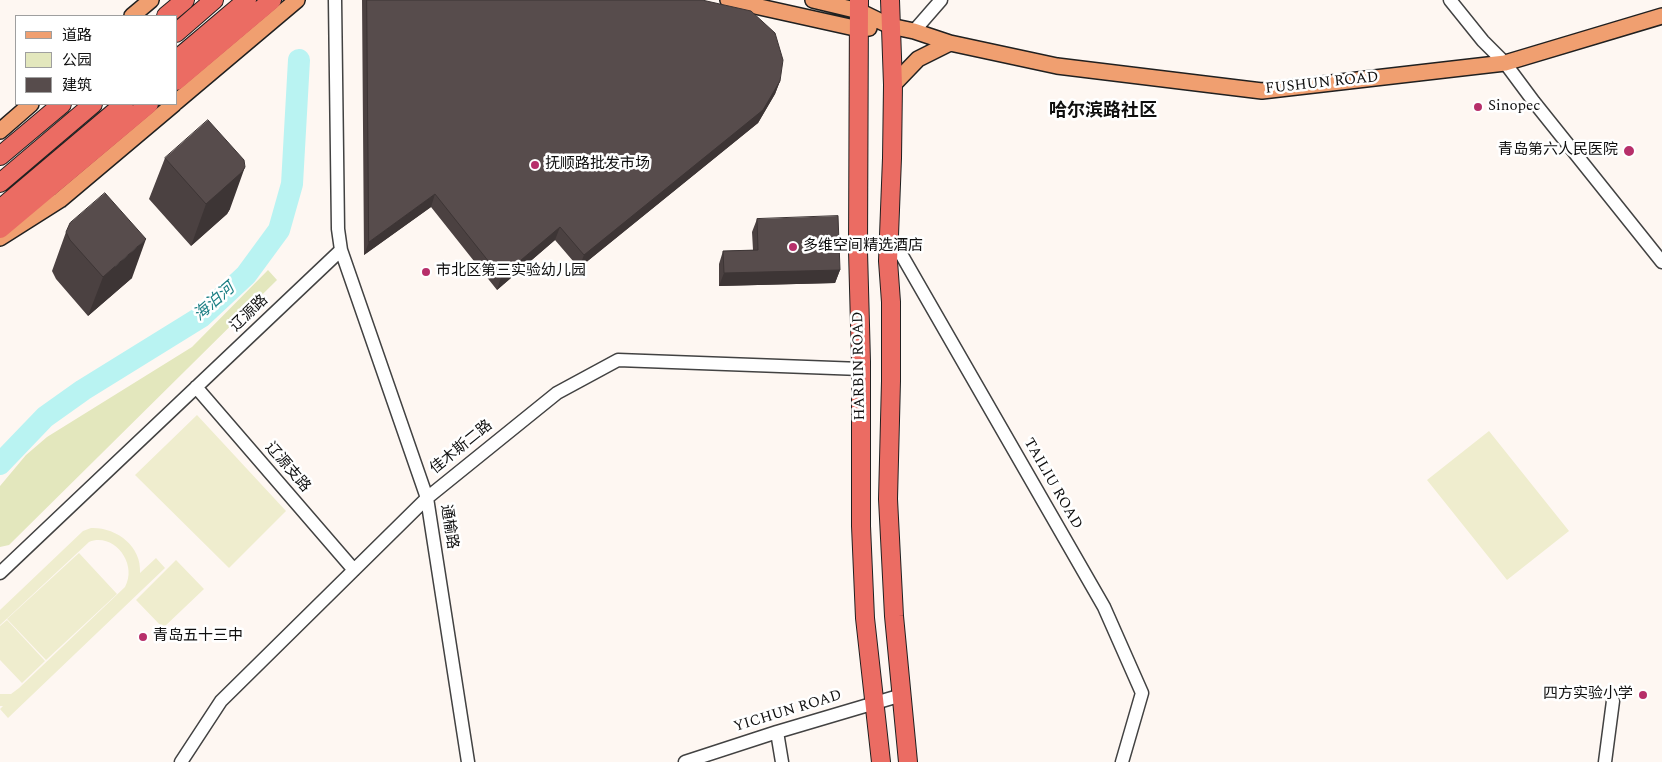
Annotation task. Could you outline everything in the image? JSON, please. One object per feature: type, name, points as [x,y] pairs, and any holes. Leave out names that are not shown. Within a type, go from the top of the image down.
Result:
[{"type":"highway","points":[[167,15],[185,0]]},
{"type":"highway","points":[[178,30],[214,0]]},
{"type":"highway","points":[[178,58],[248,0]]},
{"type":"highway","points":[[178,79],[272,0]]},
{"type":"highway","name":"HARBIN ROAD","points":[[890,0],[893,85],[888,261],[891,302],[888,499],[894,616],[908,762]]},
{"type":"highway","name":"HARBIN ROAD","points":[[859,13],[858,251],[861,369],[861,526],[865,618],[881,762]]},
{"type":"highway","points":[[0,156],[61,105]]},
{"type":"highway","points":[[0,183],[92,105]]},
{"type":"highway","points":[[0,209],[123,105]]},
{"type":"highway","points":[[0,229],[148,105]]},
{"type":"main road","points":[[133,15],[151,0]]},
{"type":"main road","points":[[178,100],[297,0]]},
{"type":"main road","name":"FUSHUN ROAD","points":[[728,0],[859,13]]},
{"type":"main road","name":"FUSHUN ROAD","points":[[813,0],[859,13],[890,26],[914,31],[950,43],[1058,66],[1262,91],[1505,63],[1662,16]]},
{"type":"main road","points":[[893,85],[918,59],[950,43]]},
{"type":"main road","points":[[0,132],[30,105]]},
{"type":"main road","points":[[0,238],[60,200],[173,105]]},
{"type":"street","points":[[335,0],[338,229],[341,250]]},
{"type":"street","points":[[914,31],[942,0]]},
{"type":"street","points":[[1450,0],[1483,41],[1505,63],[1662,262]]},
{"type":"street","name":"TAILIU ROAD","points":[[889,233],[1104,607],[1142,693],[1122,762]]},
{"type":"street","name":"辽源路","points":[[0,573],[341,250]]},
{"type":"street","name":"通榆路","points":[[341,250],[427,498],[468,762]]},
{"type":"street","name":"佳木斯二路","points":[[181,762],[221,701],[427,498],[557,393],[618,360],[861,369]]},
{"type":"street","name":"辽源支路","points":[[196,387],[354,570]]},
{"type":"street","name":"YICHUN ROAD","points":[[685,762],[776,732],[902,695]]},
{"type":"street","points":[[1605,762],[1613,700]]},
{"type":"street","points":[[776,732],[782,762]]},
{"type":"green space","points":[[268,270],[277,280],[9,545],[0,547],[0,486],[26,455],[47,437],[192,347]]},
{"type":"shaded area","points":[[197,415],[286,511],[229,568],[135,475]]},
{"type":"shaded area","points":[[1489,431],[1569,531],[1507,580],[1427,480]]},
{"type":"shaded area","points":[[91,528],[109,531],[126,540],[137,554],[140,573],[156,558],[165,568],[8,718],[0,709],[3,706],[0,706],[0,694],[11,694],[19,688],[125,587],[128,569],[126,560],[121,552],[107,542],[98,540],[89,542],[0,625],[0,610],[83,531]]},
{"type":"shaded area","points":[[79,553],[117,594],[46,660],[7,619]]},
{"type":"shaded area","points":[[176,560],[204,589],[163,628],[136,600]]},
{"type":"shaded area","points":[[7,620],[45,661],[22,683],[0,660],[0,626]]},
{"type":"building","name":"抚顺路批发市场","points":[[367,0],[702,0],[751,11],[775,33],[783,60],[780,81],[763,110],[584,255],[560,227],[501,277],[435,194],[369,242]]},
{"type":"building","points":[[208,120],[244,160],[245,167],[242,172],[206,204],[165,158]]},
{"type":"building","points":[[105,193],[146,239],[103,277],[70,240],[66,232],[70,223]]},
{"type":"building","name":"多维空间精选酒店","points":[[838,216],[840,270],[724,273],[723,251],[758,250],[757,219]]},
{"type":"waterway","name":"海泊河","points":[[0,464],[45,417],[83,390],[201,317],[246,275],[279,230],[292,184],[299,60]]},
{"type":"place","name":"Sinopec","points":[[1478,107]]},
{"type":"place","name":"青岛第六人民医院","points":[[1629,151]]},
{"type":"place","name":"抚顺路批发市场","points":[[535,165]]},
{"type":"place","name":"多维空间精选酒店","points":[[793,247]]},
{"type":"place","name":"市北区第三实验幼儿园","points":[[426,272]]},
{"type":"place","name":"青岛五十三中","points":[[143,637]]},
{"type":"place","name":"四方实验小学","points":[[1643,695]]},
{"type":"district","name":"哈尔滨路社区","points":[[1103,112]]}]
